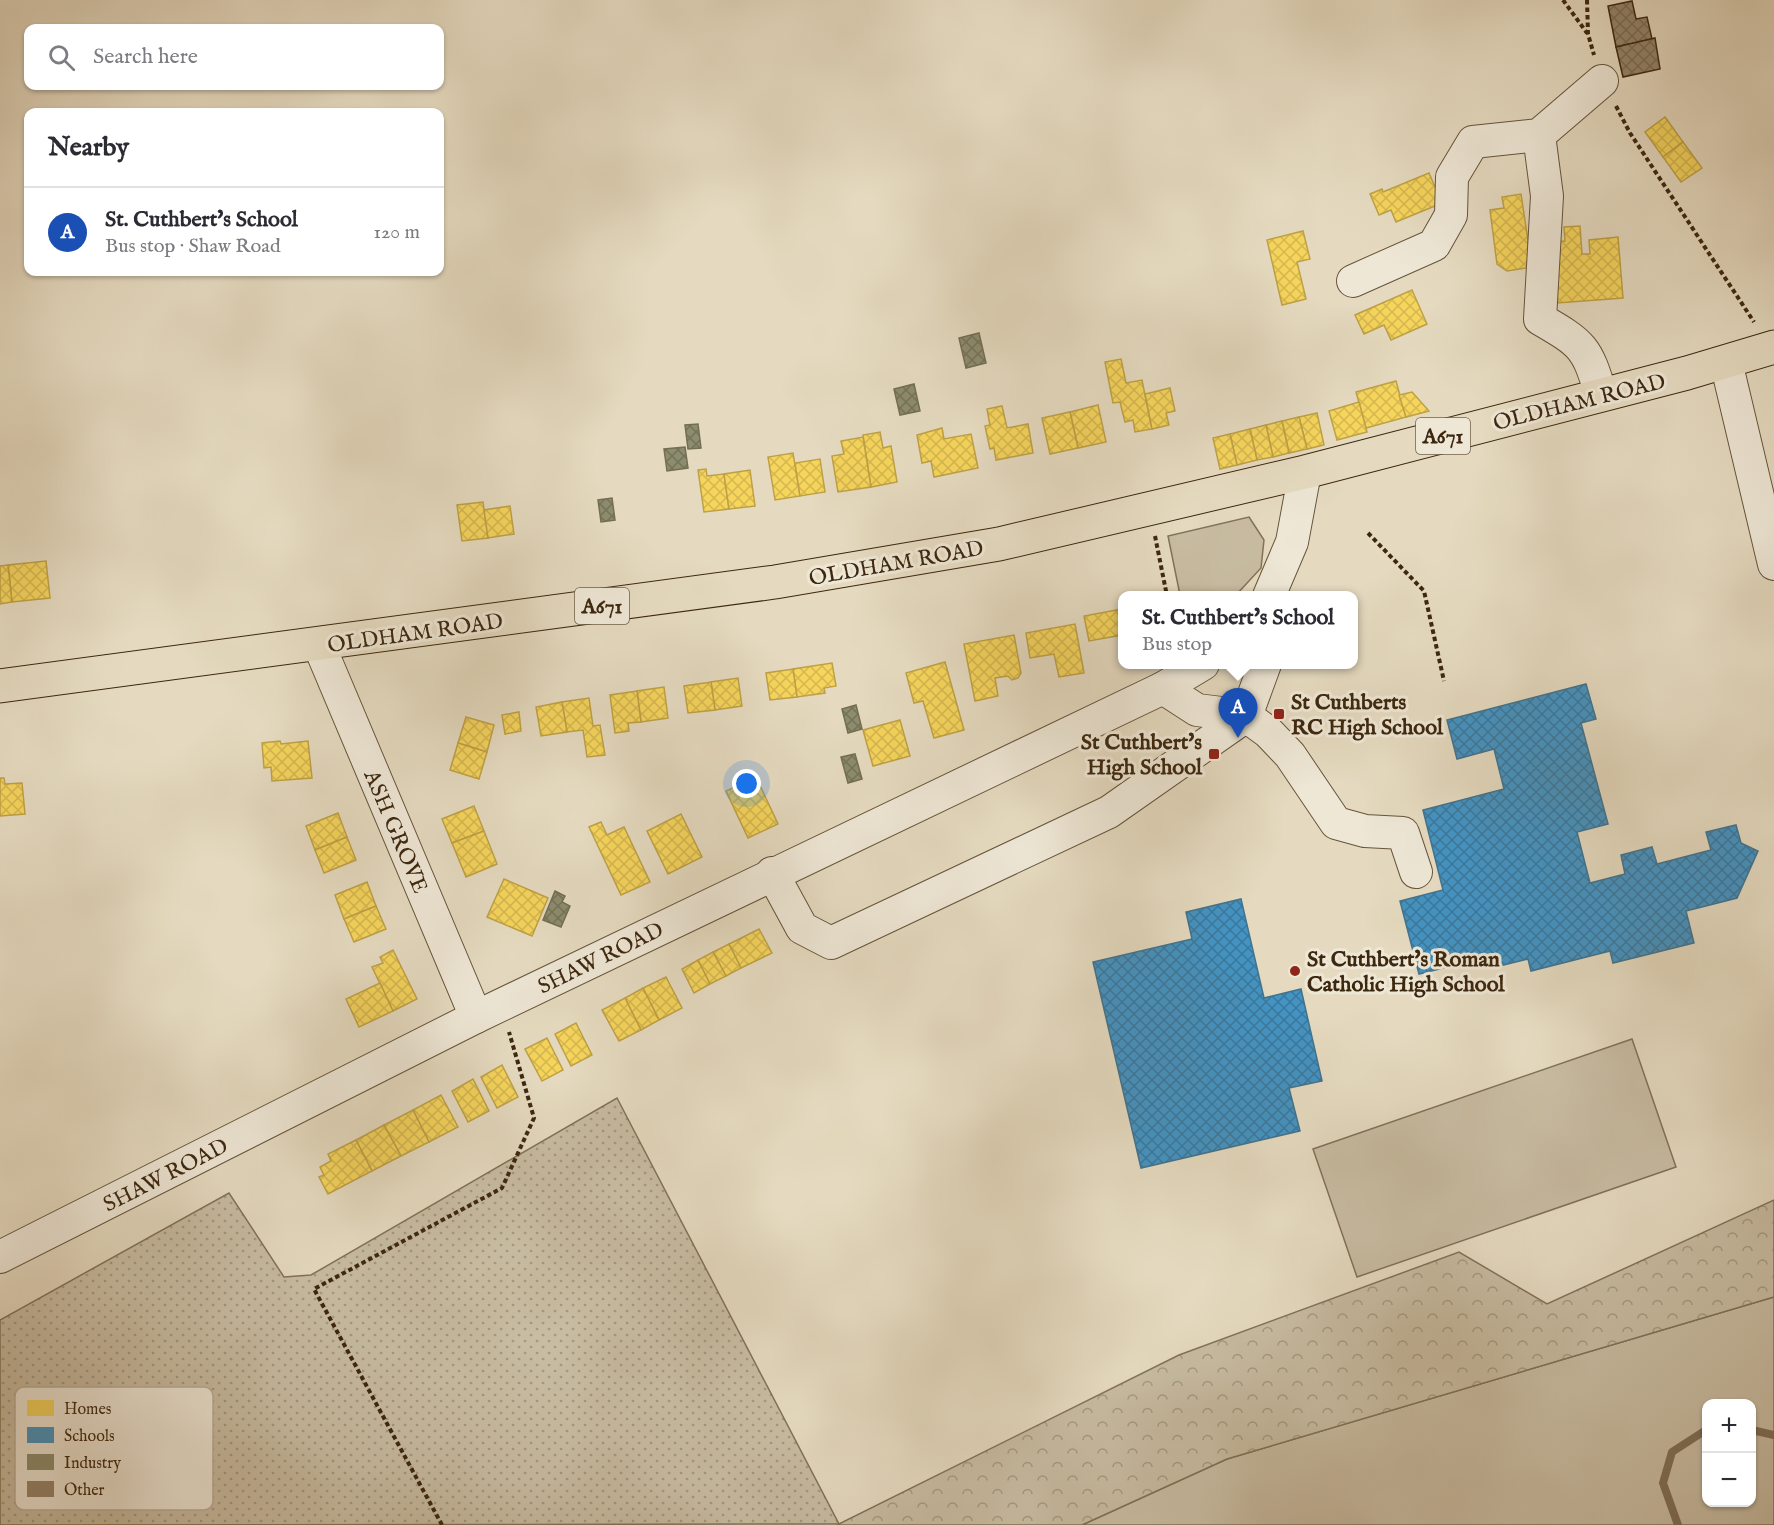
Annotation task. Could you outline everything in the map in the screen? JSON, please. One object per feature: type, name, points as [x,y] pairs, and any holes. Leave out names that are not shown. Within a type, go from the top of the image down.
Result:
[{"type":"main road","name":"OLDHAM ROAD","points":[[0,686],[776,582],[999,544],[1305,472],[1772,348]]},
{"type":"street","points":[[1353,281],[1434,245],[1451,215],[1452,177],[1473,142],[1539,135],[1602,81]]},
{"type":"street","points":[[1539,135],[1547,196],[1540,318],[1571,338],[1589,356],[1601,395]]},
{"type":"street","points":[[1726,362],[1774,564]]},
{"type":"street","points":[[1271,591],[1292,542],[1305,472]]},
{"type":"street","name":"ASH GROVE","points":[[319,645],[487,1012]]},
{"type":"street","name":"SHAW ROAD","points":[[0,1257],[487,1012],[772,873],[1163,688],[1195,669]]},
{"type":"street","points":[[772,873],[802,928],[831,943],[1109,812],[1246,716],[1263,669]]},
{"type":"street","points":[[1163,688],[1197,710],[1246,716],[1268,732],[1290,755],[1336,823],[1365,831],[1403,833],[1416,872]]},
{"type":"path","points":[[1563,0],[1588,34]]},
{"type":"path","points":[[1587,0],[1588,34],[1602,81],[1630,133],[1772,348]]},
{"type":"path","points":[[1149,509],[1166,591]]},
{"type":"path","points":[[1368,532],[1424,591],[1444,681]]},
{"type":"path","points":[[442,1525],[314,1289],[502,1188],[534,1118],[511,1035],[487,1012]]},
{"type":"green space","points":[[1249,517],[1264,540],[1261,568],[1240,591],[1179,591],[1168,536]]},
{"type":"green space","points":[[1632,1039],[1676,1167],[1357,1277],[1313,1149]]},
{"type":"green space","points":[[617,1098],[839,1524],[0,1525],[0,1320],[229,1193],[284,1277],[311,1275]]},
{"type":"green space","points":[[1774,1200],[1774,1297],[1227,1459],[1082,1525],[837,1525],[1179,1355],[1459,1252],[1547,1304]]},
{"type":"green space","points":[[1774,1297],[1774,1525],[1082,1525],[1227,1459]]},
{"type":"building: Homes","points":[[1665,117],[1683,142],[1663,157],[1645,132]]},
{"type":"building: Homes","points":[[1683,142],[1702,168],[1681,182],[1663,157]]},
{"type":"building: Homes","points":[[1429,173],[1442,203],[1396,222],[1391,210],[1379,215],[1370,194],[1382,189],[1383,192]]},
{"type":"building: Homes","points":[[1521,194],[1532,267],[1507,271],[1497,264],[1490,210],[1504,208],[1502,197]]},
{"type":"building: Homes","points":[[1580,226],[1582,254],[1590,254],[1589,240],[1618,237],[1623,298],[1557,303],[1555,242],[1565,241],[1564,227]]},
{"type":"building: Homes","points":[[1303,231],[1310,259],[1297,262],[1306,299],[1282,305],[1267,240]]},
{"type":"building: Homes","points":[[1412,290],[1427,324],[1391,340],[1384,325],[1364,334],[1355,315]]},
{"type":"building: Homes","points":[[1121,359],[1126,383],[1142,380],[1152,429],[1135,432],[1133,420],[1125,422],[1120,402],[1113,403],[1105,362]]},
{"type":"building: Homes","points":[[1396,381],[1406,417],[1366,428],[1356,392]]},
{"type":"building: Homes","points":[[1170,388],[1175,411],[1166,413],[1169,425],[1152,429],[1145,394]]},
{"type":"building: Homes","points":[[1412,392],[1429,411],[1406,417],[1399,395]]},
{"type":"building: Homes","points":[[1359,402],[1367,432],[1337,440],[1329,411]]},
{"type":"building: Homes","points":[[1098,405],[1106,442],[1078,448],[1070,412]]},
{"type":"building: Homes","points":[[1002,406],[1007,428],[1028,424],[1033,453],[996,460],[994,448],[990,449],[985,426],[990,425],[987,409]]},
{"type":"building: Homes","points":[[1070,412],[1078,448],[1050,454],[1042,418]]},
{"type":"building: Homes","points":[[1317,413],[1324,445],[1307,449],[1299,417]]},
{"type":"building: Homes","points":[[1299,417],[1307,449],[1289,453],[1282,421]]},
{"type":"building: Homes","points":[[1282,421],[1289,453],[1273,457],[1266,425]]},
{"type":"building: Homes","points":[[1266,425],[1273,457],[1257,460],[1250,429]]},
{"type":"building: Homes","points":[[942,428],[944,439],[971,434],[978,468],[934,477],[931,461],[922,463],[917,435]]},
{"type":"building: Homes","points":[[1250,429],[1257,460],[1237,465],[1230,434]]},
{"type":"building: Homes","points":[[880,432],[883,448],[891,446],[897,482],[871,487],[863,435]]},
{"type":"building: Homes","points":[[1230,434],[1237,465],[1220,469],[1213,438]]},
{"type":"building: Homes","points":[[863,437],[871,487],[838,492],[832,456],[844,454],[841,441]]},
{"type":"building: Homes","points":[[793,453],[800,496],[775,500],[768,457]]},
{"type":"building: Homes","points":[[820,459],[825,492],[800,496],[795,463]]},
{"type":"building: Homes","points":[[706,469],[707,476],[724,474],[729,509],[704,512],[698,470]]},
{"type":"building: Homes","points":[[750,470],[755,506],[729,509],[724,474]]},
{"type":"building: Homes","points":[[483,502],[488,538],[462,541],[457,505]]},
{"type":"building: Homes","points":[[510,506],[514,534],[488,538],[484,510]]},
{"type":"building: Homes","points":[[46,561],[50,598],[12,602],[8,565]]},
{"type":"building: Homes","points":[[8,565],[12,602],[0,604],[0,566]]},
{"type":"building: Homes","points":[[1118,610],[1118,636],[1089,641],[1084,616]]},
{"type":"building: Homes","points":[[1075,624],[1084,673],[1059,677],[1054,654],[1030,658],[1026,633]]},
{"type":"building: Homes","points":[[1014,635],[1021,673],[1018,678],[1012,680],[1008,676],[995,678],[998,696],[975,701],[964,644]]},
{"type":"building: Homes","points":[[945,662],[964,730],[934,738],[923,701],[914,703],[906,673]]},
{"type":"building: Homes","points":[[832,663],[836,686],[824,688],[825,693],[797,697],[793,669]]},
{"type":"building: Homes","points":[[793,669],[797,697],[770,700],[766,673]]},
{"type":"building: Homes","points":[[738,678],[742,706],[715,710],[711,682]]},
{"type":"building: Homes","points":[[711,682],[715,710],[688,713],[684,686]]},
{"type":"building: Homes","points":[[664,687],[668,718],[641,722],[637,691]]},
{"type":"building: Homes","points":[[637,691],[641,722],[628,723],[629,731],[615,733],[610,695]]},
{"type":"building: Homes","points":[[589,698],[593,726],[600,725],[605,755],[587,757],[583,730],[567,732],[562,702]]},
{"type":"building: Homes","points":[[562,702],[567,732],[541,736],[536,707]]},
{"type":"building: Homes","points":[[519,712],[521,731],[505,734],[502,715]]},
{"type":"building: Homes","points":[[466,717],[494,725],[487,752],[458,743]]},
{"type":"building: Homes","points":[[900,720],[910,756],[873,766],[863,730]]},
{"type":"building: Homes","points":[[280,741],[281,744],[308,741],[312,778],[272,781],[271,767],[264,768],[262,743]]},
{"type":"building: Homes","points":[[458,743],[487,752],[479,779],[450,770]]},
{"type":"building: Homes","points":[[756,777],[778,824],[748,838],[726,791]]},
{"type":"building: Homes","points":[[0,778],[4,778],[5,784],[22,783],[25,814],[0,816]]},
{"type":"building: Homes","points":[[474,806],[484,831],[452,843],[442,819]]},
{"type":"building: Homes","points":[[338,813],[347,837],[315,850],[306,826]]},
{"type":"building: Homes","points":[[681,814],[702,857],[668,874],[647,831]]},
{"type":"building: Homes","points":[[601,822],[607,835],[624,827],[650,882],[621,895],[589,827]]},
{"type":"building: Homes","points":[[484,831],[497,864],[466,877],[452,843]]},
{"type":"building: Homes","points":[[347,837],[356,860],[324,873],[315,850]]},
{"type":"building: Homes","points":[[504,879],[548,898],[532,936],[487,917]]},
{"type":"building: Homes","points":[[367,882],[376,906],[344,919],[335,895]]},
{"type":"building: Homes","points":[[376,906],[386,929],[354,942],[344,919]]},
{"type":"building: Homes","points":[[759,929],[772,953],[741,968],[729,944]]},
{"type":"building: Homes","points":[[729,944],[741,968],[726,976],[713,952]]},
{"type":"building: Homes","points":[[393,950],[417,999],[393,1011],[372,967],[383,963],[380,957]]},
{"type":"building: Homes","points":[[713,952],[726,976],[710,984],[698,960]]},
{"type":"building: Homes","points":[[698,960],[710,984],[694,993],[682,969]]},
{"type":"building: Homes","points":[[666,977],[682,1008],[659,1020],[643,988]]},
{"type":"building: Homes","points":[[380,983],[393,1011],[359,1027],[346,999]]},
{"type":"building: Homes","points":[[643,988],[659,1020],[641,1030],[625,998]]},
{"type":"building: Homes","points":[[625,998],[641,1030],[619,1041],[602,1010]]},
{"type":"building: Homes","points":[[576,1023],[592,1055],[571,1066],[555,1034]]},
{"type":"building: Homes","points":[[547,1038],[563,1070],[542,1081],[525,1049]]},
{"type":"building: Homes","points":[[502,1065],[518,1097],[497,1108],[481,1077]]},
{"type":"building: Homes","points":[[473,1079],[489,1111],[468,1122],[452,1091]]},
{"type":"building: Homes","points":[[441,1095],[458,1127],[429,1142],[413,1110]]},
{"type":"building: Homes","points":[[413,1110],[429,1142],[401,1156],[384,1125]]},
{"type":"building: Homes","points":[[384,1125],[401,1156],[372,1171],[356,1140]]},
{"type":"building: Homes","points":[[356,1140],[372,1171],[328,1194],[319,1177],[324,1175],[320,1167],[331,1161],[328,1154]]},
{"type":"building: Schools","points":[[1586,684],[1596,719],[1581,723],[1608,824],[1577,832],[1590,883],[1625,874],[1621,855],[1652,847],[1657,864],[1711,850],[1706,832],[1736,825],[1741,843],[1758,851],[1737,898],[1686,911],[1694,943],[1613,963],[1610,951],[1531,971],[1528,959],[1495,967],[1491,956],[1419,974],[1400,901],[1443,890],[1423,810],[1504,789],[1494,749],[1457,759],[1447,720]]},
{"type":"building: Schools","points":[[1241,899],[1264,998],[1301,989],[1322,1081],[1289,1088],[1300,1131],[1141,1168],[1093,962],[1192,939],[1186,912]]},
{"type":"building: Industry","points":[[979,333],[986,363],[966,368],[959,338]]},
{"type":"building: Industry","points":[[914,384],[920,411],[900,415],[894,389]]},
{"type":"building: Industry","points":[[698,424],[701,448],[688,449],[685,425]]},
{"type":"building: Industry","points":[[685,447],[688,468],[667,471],[664,449]]},
{"type":"building: Industry","points":[[612,498],[615,520],[601,522],[598,500]]},
{"type":"building: Industry","points":[[856,705],[862,729],[848,733],[842,709]]},
{"type":"building: Industry","points":[[855,754],[862,779],[848,783],[841,757]]},
{"type":"building: Industry","points":[[555,891],[565,896],[562,902],[570,906],[561,927],[543,920]]},
{"type":"building: Other","points":[[1632,1],[1636,19],[1647,17],[1652,39],[1616,47],[1608,6]]},
{"type":"building: Other","points":[[1655,38],[1660,69],[1623,77],[1616,47]]},
{"type":"waterway","points":[[1756,1431],[1774,1435]]},
{"type":"waterway","points":[[1678,1525],[1663,1483],[1672,1452],[1702,1433]]},
{"type":"place","name":"St Cuthberts RC High School","points":[[1279,714]]},
{"type":"place","name":"St. Cuthbert's School","points":[[1238,738]]},
{"type":"place","name":"St Cuthbert's High School","points":[[1214,754]]},
{"type":"place","name":"St Cuthbert's Roman Catholic High School","points":[[1295,971]]}]
